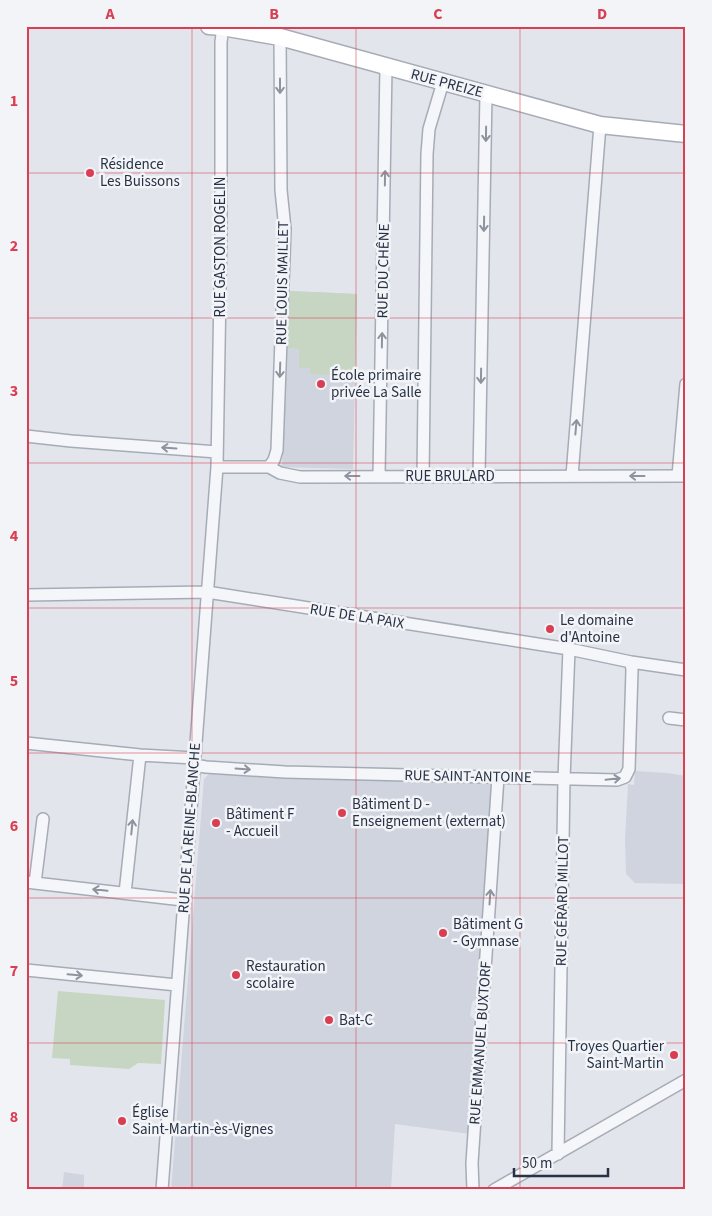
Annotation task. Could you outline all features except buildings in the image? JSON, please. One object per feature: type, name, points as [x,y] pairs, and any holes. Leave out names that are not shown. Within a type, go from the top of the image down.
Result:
[{"type":"street","name":"RUE PREIZE","points":[[218,27],[280,37],[600,125],[686,134]]},
{"type":"street","name":"RUE GASTON ROGELIN","points":[[217,467],[221,229],[221,42],[218,27]]},
{"type":"street","name":"RUE LOUIS MAILLET","points":[[269,467],[274,460],[277,450],[285,229],[281,190],[280,37]]},
{"type":"street","name":"RUE DU CHÊNE","points":[[379,476],[386,66]]},
{"type":"street","points":[[424,477],[427,154],[429,129],[443,82]]},
{"type":"street","points":[[479,476],[486,94]]},
{"type":"street","points":[[572,476],[600,125]]},
{"type":"street","points":[[682,476],[686,384]]},
{"type":"street","points":[[26,436],[218,452]]},
{"type":"street","name":"RUE BRULARD","points":[[217,467],[269,467],[280,473],[300,477],[682,476]]},
{"type":"street","name":"RUE DE LA REINE-BLANCHE","points":[[162,1190],[217,467]]},
{"type":"street","name":"RUE DE LA PAIX","points":[[26,596],[207,592],[569,649],[631,662],[686,670]]},
{"type":"street","name":"RUE GÉRARD MILLOT","points":[[558,1154],[564,779],[569,649]]},
{"type":"street","name":"RUE SAINT-ANTOINE","points":[[26,743],[194,761],[206,767],[285,772],[616,780],[625,777],[629,769],[631,662]]},
{"type":"street","points":[[669,718],[686,720]]},
{"type":"street","points":[[125,892],[140,755]]},
{"type":"street","name":"RUE EMMANUEL BUXTORF","points":[[473,1190],[472,1163],[498,778]]},
{"type":"street","points":[[42,819],[31,882],[183,900]]},
{"type":"street","points":[[26,970],[177,985]]},
{"type":"street","points":[[494,1190],[686,1080]]},
{"type":"shaded area","name":"École primaire privée La Salle","points":[[290,291],[357,294],[353,469],[282,467]]},
{"type":"shaded area","points":[[635,771],[686,776],[686,884],[635,883],[626,874],[625,840],[628,784],[634,785]]},
{"type":"shaded area","points":[[210,773],[492,782],[478,998],[472,1002],[470,1016],[478,1022],[470,1134],[395,1124],[391,1190],[171,1190],[204,779]]},
{"type":"shaded area","points":[[64,1172],[84,1175],[84,1190],[62,1190]]},
{"type":"green space","points":[[290,291],[357,294],[355,379],[334,375],[310,374],[310,368],[299,368],[299,349],[288,348]]},
{"type":"green space","points":[[58,991],[165,1000],[161,1064],[138,1063],[129,1069],[70,1065],[70,1059],[52,1058]]},
{"type":"place","name":"Résidence Les Buissons","points":[[90,173]]},
{"type":"place","name":"École primaire privée La Salle","points":[[321,384]]},
{"type":"place","name":"Le domaine d'Antoine","points":[[550,629]]},
{"type":"place","name":"Bâtiment D - Enseignement (externat)","points":[[342,813]]},
{"type":"place","name":"Bâtiment F - Accueil","points":[[216,823]]},
{"type":"place","name":"Bâtiment G - Gymnase","points":[[443,933]]},
{"type":"place","name":"Restauration scolaire","points":[[236,975]]},
{"type":"place","name":"Bat-C","points":[[329,1020]]},
{"type":"place","name":"Troyes Quartier Saint-Martin","points":[[674,1055]]},
{"type":"place","name":"Église Saint-Martin-ès-Vignes","points":[[122,1121]]}]
